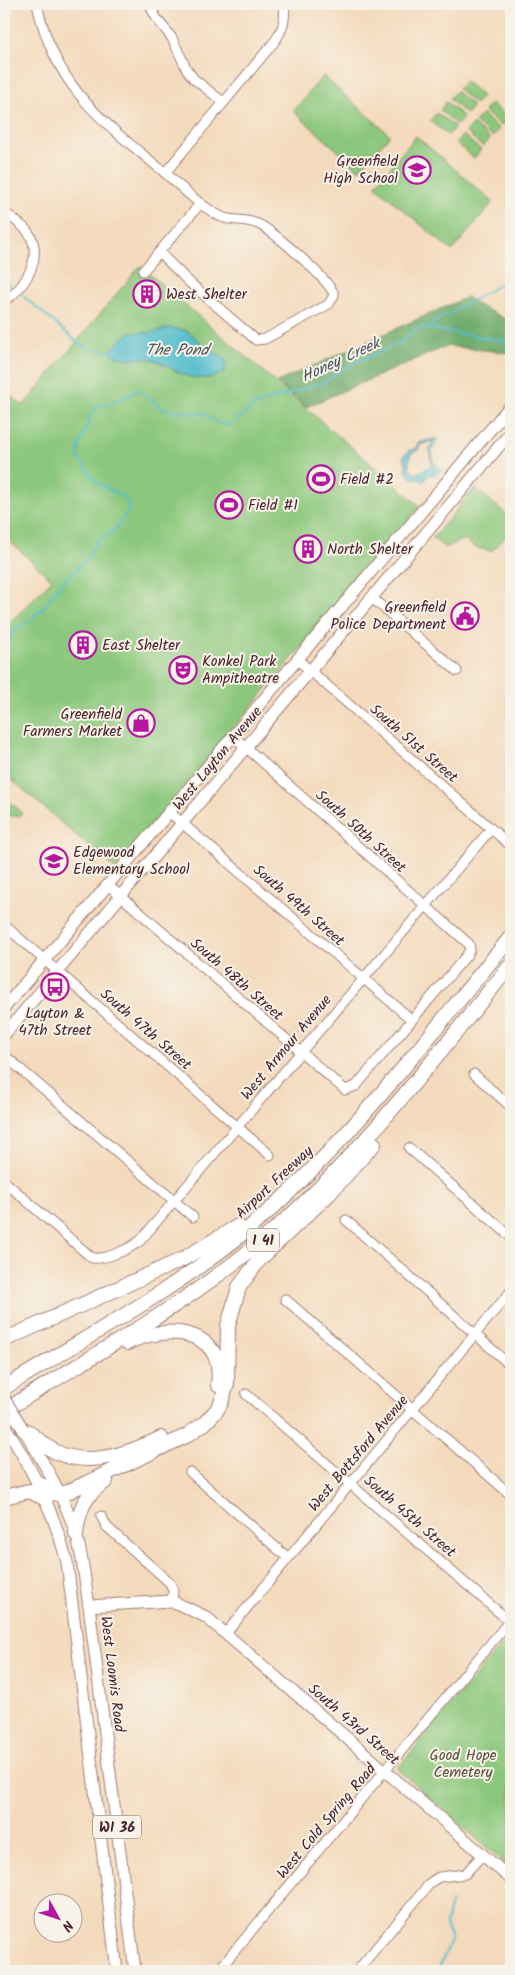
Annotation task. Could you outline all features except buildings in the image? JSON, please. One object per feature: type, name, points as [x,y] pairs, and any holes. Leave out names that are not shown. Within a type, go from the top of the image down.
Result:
[{"type":"highway","name":"Airport Freeway","points":[[4,1388],[157,1294],[220,1251],[286,1196],[338,1143],[511,937]]},
{"type":"highway","name":"I 41","points":[[4,1411],[195,1291],[279,1227],[345,1163],[511,965]]},
{"type":"highway","points":[[38,1483],[61,1495],[186,1436],[205,1423],[216,1412],[227,1384],[228,1326],[240,1287],[259,1260],[329,1194],[381,1136],[449,1051],[449,1040]]},
{"type":"highway","points":[[4,1340],[201,1250],[256,1212],[320,1152],[338,1143]]},
{"type":"highway","points":[[23,1429],[52,1450],[69,1456],[95,1459],[123,1454],[183,1428],[203,1414],[214,1398],[218,1370],[212,1352],[197,1338],[183,1332],[160,1332],[132,1340],[56,1383],[35,1391]]},
{"type":"highway","points":[[76,1534],[80,1510],[90,1492],[134,1462]]},
{"type":"highway","points":[[4,1497],[28,1491],[46,1499]]},
{"type":"main road","name":"West Layton Avenue","points":[[4,1008],[108,885],[168,810],[298,661],[511,406]]},
{"type":"main road","name":"West Layton Avenue","points":[[4,1035],[511,432]]},
{"type":"main road","name":"West Loomis Road","points":[[4,1398],[61,1495],[76,1534],[89,1606],[134,1971]]},
{"type":"main road","name":"WI 36","points":[[4,1426],[46,1499],[62,1543],[74,1609],[75,1636],[118,1971]]},
{"type":"main road","points":[[68,1572],[80,1600],[89,1606]]},
{"type":"main road","name":"South 43rd Street","points":[[89,1606],[172,1601],[198,1612],[226,1633],[511,1879]]},
{"type":"main road","points":[[74,1609],[85,1624],[95,1652]]},
{"type":"main road","points":[[101,1841],[118,1838]]},
{"type":"street","points":[[37,4],[41,22],[56,58],[83,101],[200,204],[223,218],[258,224],[282,242],[329,284],[334,295],[329,304],[265,339],[256,340],[190,283],[159,252]]},
{"type":"street","points":[[149,4],[172,38],[187,70],[194,79],[223,102]]},
{"type":"street","points":[[165,172],[275,41],[283,29],[285,17],[284,4]]},
{"type":"street","points":[[143,271],[200,204]]},
{"type":"street","points":[[4,212],[30,235],[34,254],[32,266],[21,287],[4,301]]},
{"type":"street","points":[[372,598],[458,671]]},
{"type":"street","name":"South 51st Street","points":[[298,661],[511,846]]},
{"type":"street","name":"South 50th Street","points":[[233,736],[470,946],[467,955],[412,1020]]},
{"type":"street","name":"South 49th Street","points":[[168,810],[412,1020]]},
{"type":"street","name":"West Armour Avenue","points":[[4,1181],[88,1255],[95,1259],[138,1243],[175,1202],[237,1126],[491,829]]},
{"type":"street","name":"South 48th Street","points":[[108,885],[344,1090],[350,1090],[358,1085],[412,1020]]},
{"type":"street","name":"South 47th Street","points":[[4,925],[270,1155]]},
{"type":"street","points":[[4,1055],[193,1217]]},
{"type":"street","points":[[474,1074],[511,1107]]},
{"type":"street","points":[[409,1148],[511,1237]]},
{"type":"street","points":[[346,1220],[511,1366]]},
{"type":"street","name":"West Bottsford Avenue","points":[[226,1633],[511,1290]]},
{"type":"street","points":[[285,1299],[511,1495]]},
{"type":"street","name":"South 45th Street","points":[[246,1394],[510,1620]]},
{"type":"street","points":[[190,1472],[288,1558]]},
{"type":"street","points":[[101,1516],[107,1527],[170,1583],[173,1590],[172,1601]]},
{"type":"street","name":"West Cold Spring Road","points":[[218,1971],[510,1620]]},
{"type":"street","points":[[357,1971],[431,1882],[439,1877],[465,1874],[483,1854]]},
{"type":"green space","points":[[323,76],[390,135],[359,170],[293,111]]},
{"type":"green space","points":[[465,81],[482,96],[475,104],[458,89]]},
{"type":"green space","points":[[456,91],[473,106],[466,114],[449,99]]},
{"type":"green space","points":[[446,102],[464,117],[457,125],[440,110]]},
{"type":"green space","points":[[491,103],[508,118],[501,126],[484,111]]},
{"type":"green space","points":[[437,113],[455,127],[448,135],[430,121]]},
{"type":"green space","points":[[482,114],[499,129],[492,137],[475,122]]},
{"type":"green space","points":[[473,124],[490,139],[483,147],[466,132]]},
{"type":"green space","points":[[463,135],[481,150],[474,158],[456,143]]},
{"type":"green space","points":[[416,136],[493,202],[452,251],[375,186]]},
{"type":"green space","points":[[140,266],[420,506],[115,869],[4,773],[4,628],[52,580],[4,536],[4,390],[23,406]]},
{"type":"green space","points":[[467,297],[476,304],[511,322],[511,353],[447,346],[306,407],[277,382]]},
{"type":"green space","points":[[475,488],[511,518],[511,531],[492,551],[476,548],[464,539],[445,548],[433,538]]},
{"type":"green space","points":[[6,799],[22,812],[19,816],[10,816],[4,810],[4,801]]},
{"type":"green space","name":"Good Hope Cemetery","points":[[511,1633],[511,1869],[397,1769]]},
{"type":"water","name":"The Pond","points":[[169,328],[188,331],[209,350],[223,356],[227,363],[224,373],[208,378],[191,377],[150,359],[119,357],[110,351],[130,332],[149,333]]},
{"type":"water","points":[[437,438],[432,451],[433,463],[442,470],[436,474],[428,475],[424,482],[417,478],[412,479],[406,472],[406,463],[403,457],[409,450],[415,449],[418,443]],"holes":[[[433,441],[429,451],[432,465],[416,474],[409,468],[411,455],[418,450],[420,445]]]},
{"type":"waterway","points":[[431,329],[433,323],[511,278]]},
{"type":"waterway","points":[[4,279],[12,288]]},
{"type":"waterway","points":[[22,295],[82,346],[93,349]]},
{"type":"waterway","name":"Honey Creek","points":[[4,650],[14,631],[33,618],[46,605],[62,583],[87,559],[97,541],[116,529],[129,510],[129,505],[124,497],[97,483],[78,457],[79,446],[88,424],[89,415],[101,404],[113,403],[139,390],[160,407],[173,411],[204,414],[220,424],[229,426],[255,405],[324,382],[354,363],[399,344],[413,331],[422,327],[511,342]]},
{"type":"waterway","points":[[100,350],[110,351]]},
{"type":"waterway","points":[[438,1971],[451,1940],[446,1924],[451,1902]]},
{"type":"place","name":"Greenfield High School","points":[[417,170]]},
{"type":"place","name":"West Shelter","points":[[147,294]]},
{"type":"place","name":"Field #2","points":[[321,479]]},
{"type":"place","name":"Field #1","points":[[229,505]]},
{"type":"place","name":"North Shelter","points":[[308,549]]},
{"type":"place","name":"Greenfield Police Department","points":[[465,616]]},
{"type":"place","name":"East Shelter","points":[[83,645]]},
{"type":"place","name":"Konkel Park Ampitheatre","points":[[183,670]]},
{"type":"place","name":"Greenfield Farmers Market","points":[[141,723]]},
{"type":"place","name":"Edgewood Elementary School","points":[[54,861]]},
{"type":"place","name":"Layton & 47th Street","points":[[55,987]]}]
